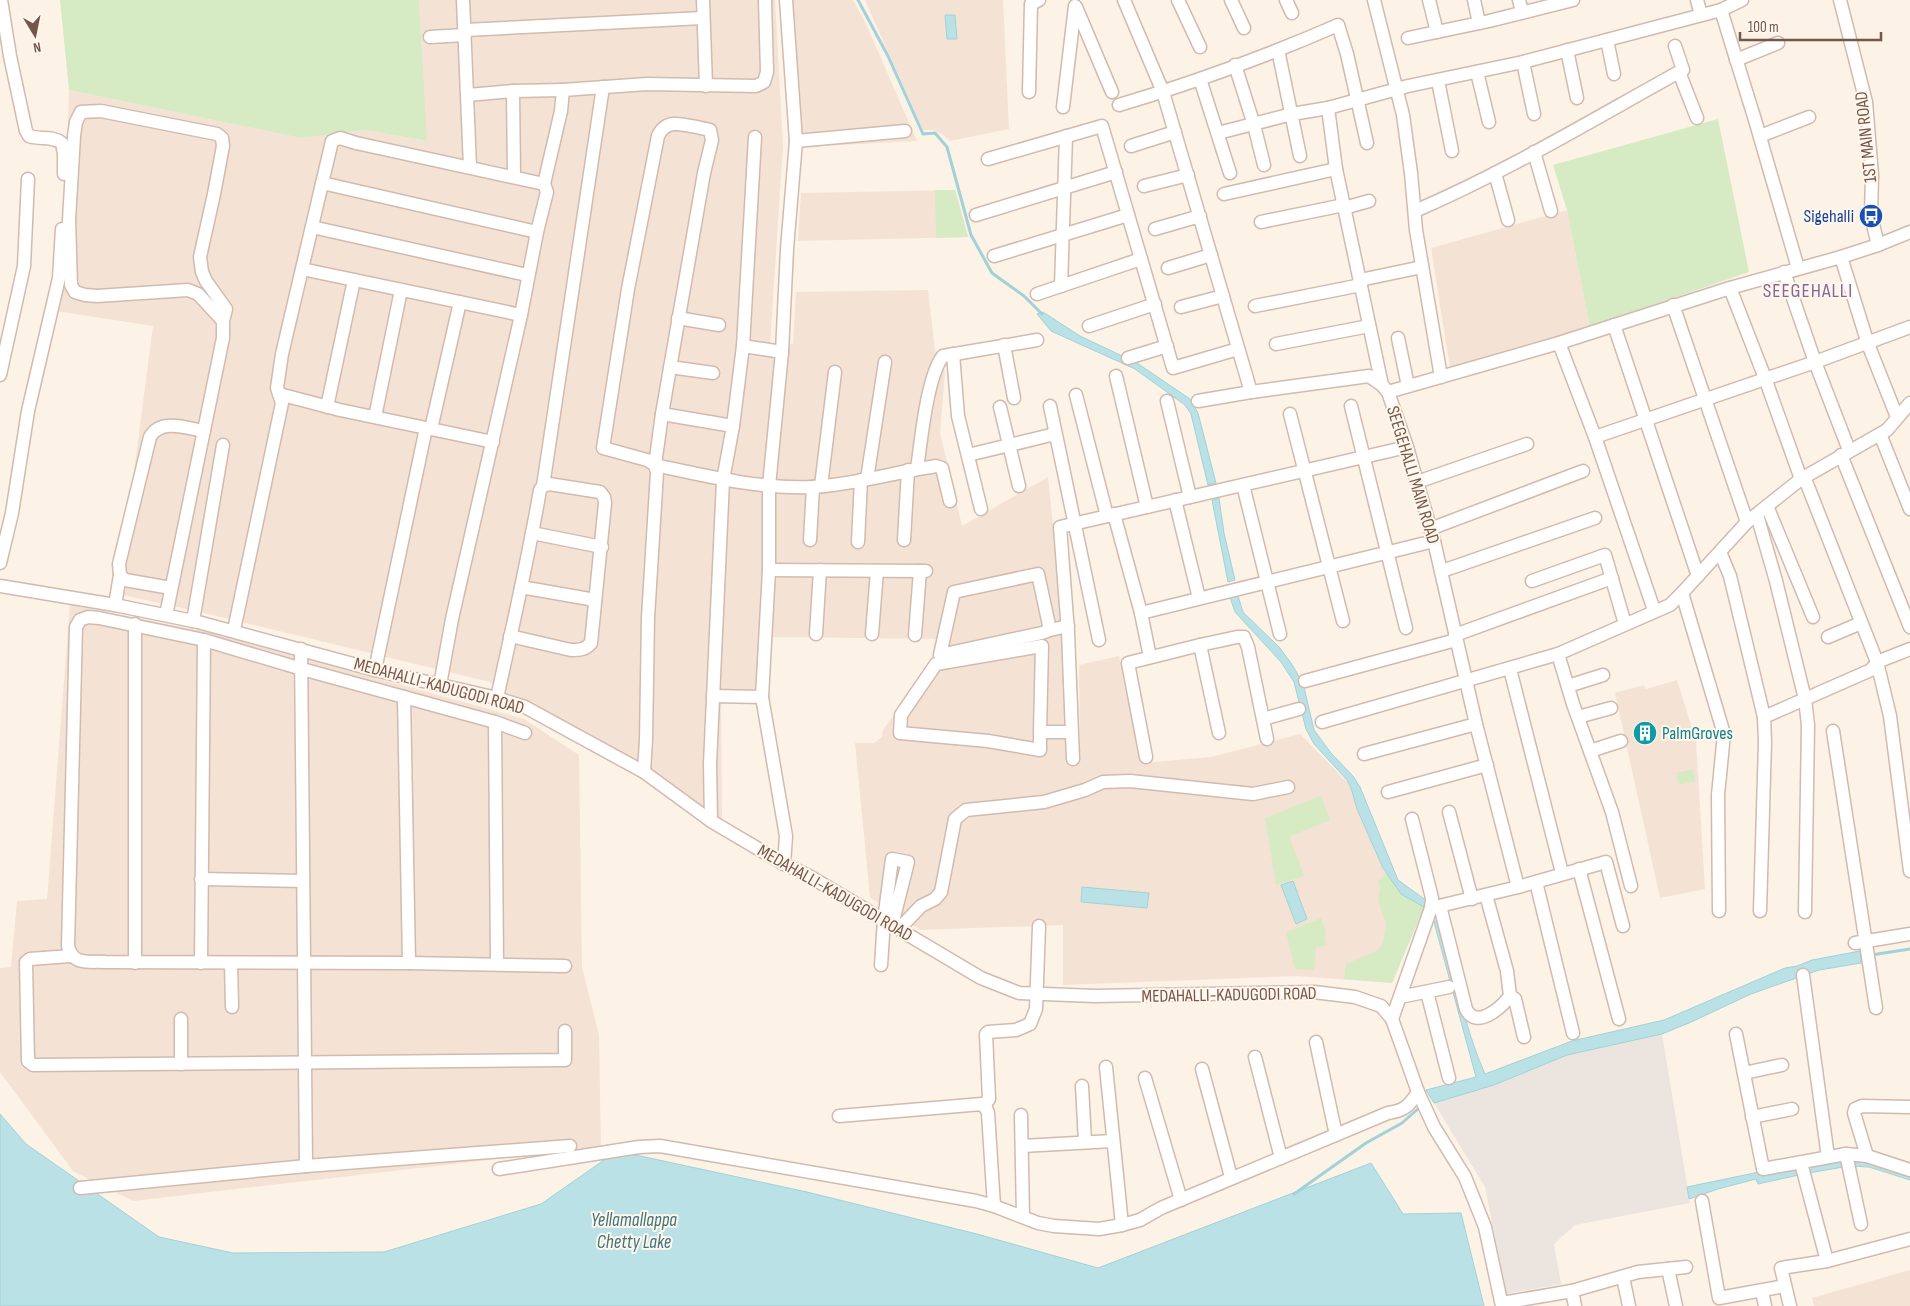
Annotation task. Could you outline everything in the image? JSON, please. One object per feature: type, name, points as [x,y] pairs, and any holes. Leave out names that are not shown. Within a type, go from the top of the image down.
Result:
[{"type":"street","points":[[0,563],[12,513],[28,412],[59,278],[63,219],[64,154],[62,143],[56,139],[36,139],[29,136],[26,131],[10,56],[1,0]]},
{"type":"street","points":[[464,0],[470,167]]},
{"type":"street","points":[[702,0],[706,86]]},
{"type":"street","points":[[468,96],[513,91],[563,90],[648,84],[756,86],[764,82],[767,72],[765,0]]},
{"type":"street","points":[[784,864],[786,836],[762,697],[769,570],[769,486],[782,352],[787,249],[796,141],[786,0]]},
{"type":"street","points":[[1029,92],[1031,4],[1039,0]]},
{"type":"street","points":[[1124,0],[1163,92],[1251,392]]},
{"type":"street","points":[[1178,0],[1200,46]]},
{"type":"street","points":[[1231,0],[1244,28]]},
{"type":"street","points":[[1374,0],[1397,89],[1409,154],[1422,267],[1441,377]]},
{"type":"street","points":[[1429,0],[1437,32]]},
{"type":"street","points":[[1474,0],[1479,23]]},
{"type":"street","points":[[1696,0],[1701,15]]},
{"type":"street","points":[[1218,133],[1292,114],[1328,108],[1397,89],[1523,62],[1721,10],[1742,0]]},
{"type":"street","name":"1ST MAIN ROAD","points":[[1840,0],[1866,102],[1872,175],[1871,216],[1878,245]]},
{"type":"street","points":[[1408,38],[1479,23],[1520,6],[1565,1]]},
{"type":"street","points":[[1074,3],[1112,92]]},
{"type":"street","points":[[1063,107],[1074,3]]},
{"type":"street","points":[[1721,10],[1798,268]]},
{"type":"street","points":[[430,37],[465,33],[703,18]]},
{"type":"street","points":[[1119,106],[1200,79],[1338,25],[1347,54],[1367,143]]},
{"type":"street","points":[[1607,40],[1614,74]]},
{"type":"street","points":[[1736,60],[1778,43]]},
{"type":"street","points":[[1675,46],[1682,72]]},
{"type":"street","points":[[1278,50],[1300,156]]},
{"type":"street","points":[[1567,50],[1578,98]]},
{"type":"street","points":[[1523,62],[1534,114]]},
{"type":"street","points":[[1235,65],[1254,125],[1264,165]]},
{"type":"street","points":[[1477,72],[1489,122]]},
{"type":"street","points":[[1415,211],[1495,173],[1679,72],[1697,118]]},
{"type":"street","points":[[1200,79],[1230,173]]},
{"type":"street","points":[[1438,81],[1452,151]]},
{"type":"street","points":[[497,698],[540,490],[543,486],[603,87]]},
{"type":"street","points":[[440,685],[452,619],[521,315],[527,274],[547,192],[544,184],[561,111],[563,90]]},
{"type":"street","points":[[513,91],[514,177]]},
{"type":"street","points":[[1328,108],[1336,169],[1369,326],[1385,389]]},
{"type":"street","points":[[166,615],[223,338],[223,321],[226,309],[206,281],[202,272],[200,257],[223,146],[222,138],[217,134],[101,110],[81,112],[76,122],[74,136],[69,220],[71,285],[75,292],[97,296],[188,290],[198,294],[223,321]]},
{"type":"street","points":[[1760,136],[1809,117]]},
{"type":"street","points":[[644,772],[648,618],[658,472],[655,465],[678,318],[704,173],[712,140],[710,130],[670,124],[664,126],[658,136],[628,288],[603,448],[647,460],[655,465],[723,480],[769,486],[817,486],[936,466],[942,468],[950,501]]},
{"type":"street","points":[[988,160],[1102,126],[1174,368],[1238,349]]},
{"type":"street","points":[[796,141],[905,131]]},
{"type":"street","points":[[1131,146],[1175,132]]},
{"type":"street","points":[[1061,286],[1066,136]]},
{"type":"street","points":[[710,821],[710,764],[723,480],[733,426],[743,346],[755,137]]},
{"type":"street","points":[[234,630],[282,403],[277,388],[282,354],[332,141],[340,138],[544,184]]},
{"type":"street","points":[[1534,152],[1551,212]]},
{"type":"street","points":[[1224,194],[1336,169]]},
{"type":"street","points":[[976,215],[1116,172]]},
{"type":"street","points":[[1495,173],[1508,220]]},
{"type":"street","points":[[1144,186],[1188,175]]},
{"type":"street","points":[[0,375],[24,266],[28,179]]},
{"type":"street","points":[[322,183],[537,232]]},
{"type":"street","points":[[1261,222],[1369,201]]},
{"type":"street","points":[[994,256],[1128,215]]},
{"type":"street","points":[[1155,229],[1200,216]]},
{"type":"street","points":[[312,227],[527,274]]},
{"type":"street","name":"SEEGEHALLI MAIN ROAD","points":[[1518,887],[1476,724],[1442,571],[1407,447],[1385,389],[1408,386],[1559,343],[1673,305],[1841,257],[1910,232]]},
{"type":"street","points":[[1168,268],[1211,256]]},
{"type":"street","points":[[1841,257],[1868,344],[1897,417]]},
{"type":"street","points":[[1037,294],[1141,259]]},
{"type":"street","points":[[1255,306],[1422,267]]},
{"type":"street","points":[[302,269],[521,315]]},
{"type":"street","points":[[1784,272],[1845,453],[1910,627]]},
{"type":"street","points":[[327,407],[354,280]]},
{"type":"street","points":[[1730,288],[1801,479],[1807,484],[1877,662],[1890,716],[1910,871]]},
{"type":"street","points":[[375,417],[401,290]]},
{"type":"street","points":[[1182,307],[1223,296]]},
{"type":"street","points":[[375,670],[429,429],[460,302]]},
{"type":"street","points":[[1089,326],[1155,304]]},
{"type":"street","points":[[1673,305],[1704,400],[1776,581],[1805,698],[1808,725],[1805,912]]},
{"type":"street","points":[[678,318],[719,325]]},
{"type":"street","points":[[1614,325],[1698,576]]},
{"type":"street","points":[[1276,344],[1369,326]]},
{"type":"street","points":[[1596,437],[1868,344],[1910,327]]},
{"type":"street","points":[[1398,338],[1408,386]]},
{"type":"street","points":[[904,540],[912,469],[937,363],[943,356],[1037,340]]},
{"type":"street","points":[[1559,343],[1596,437],[1654,610]]},
{"type":"street","points":[[1004,345],[1014,398]]},
{"type":"street","points":[[743,346],[782,352]]},
{"type":"street","points":[[1128,358],[1167,346]]},
{"type":"street","points":[[953,354],[958,416],[981,509]]},
{"type":"street","points":[[858,542],[864,479],[885,362]]},
{"type":"street","points":[[670,367],[714,373]]},
{"type":"street","points":[[810,540],[835,372]]},
{"type":"street","points":[[1116,376],[1147,507]]},
{"type":"street","points":[[1198,401],[1369,376],[1385,389]]},
{"type":"street","points":[[279,394],[327,407],[493,442]]},
{"type":"street","points":[[1076,396],[1110,515],[1141,613],[1150,657]]},
{"type":"street","points":[[1167,400],[1190,497]]},
{"type":"street","points":[[1322,722],[1467,682],[1558,654],[1670,604],[1752,518],[1801,479],[1887,430],[1910,403]]},
{"type":"street","points":[[1050,406],[1073,524],[1099,640]]},
{"type":"street","points":[[1351,406],[1362,457],[1406,628]]},
{"type":"street","points":[[1000,407],[1019,486]]},
{"type":"street","points":[[662,414],[733,426]]},
{"type":"street","points":[[1290,414],[1343,621]]},
{"type":"street","points":[[115,604],[120,575],[119,564],[150,437],[154,431],[166,426],[204,431]]},
{"type":"street","points":[[968,456],[1055,434]]},
{"type":"street","points":[[1880,434],[1910,509]]},
{"type":"street","points":[[1417,482],[1527,444]]},
{"type":"street","points":[[193,620],[224,445]]},
{"type":"street","points":[[1073,759],[1068,626],[1060,526],[1407,447]]},
{"type":"street","points":[[1141,613],[1329,566],[1388,554],[1583,471]]},
{"type":"street","points":[[510,636],[571,650],[580,650],[591,643],[602,547],[604,496],[600,492],[549,484],[543,486]]},
{"type":"street","points":[[1243,485],[1280,634]]},
{"type":"street","points":[[1175,500],[1199,598]]},
{"type":"street","points":[[1767,506],[1813,617]]},
{"type":"street","points":[[1442,571],[1595,518]]},
{"type":"street","points":[[532,533],[602,547]]},
{"type":"street","points":[[1720,552],[1730,576],[1764,717],[1765,742],[1760,911]]},
{"type":"street","points":[[1532,581],[1605,555],[1625,624]]},
{"type":"street","points":[[769,570],[923,571],[915,636]]},
{"type":"street","points":[[816,634],[820,570]]},
{"type":"street","points":[[872,634],[877,571]]},
{"type":"street","points":[[1050,630],[1038,574],[954,592],[940,655],[1068,626]]},
{"type":"street","points":[[120,575],[125,580],[171,588]]},
{"type":"street","points":[[1305,681],[1456,638],[1612,578]]},
{"type":"street","name":"MEDAHALLI-KADUGODI ROAD","points":[[0,586],[115,604],[193,620],[375,670],[497,698],[525,707],[644,772],[710,821],[808,876],[980,978],[1019,993],[1095,996],[1314,992],[1355,997],[1381,1006],[1392,1019]]},
{"type":"street","points":[[521,588],[595,600]]},
{"type":"street","points":[[1682,593],[1724,734],[1718,795],[1719,911]]},
{"type":"street","points":[[70,956],[68,946],[76,627],[80,620],[88,617],[135,624],[204,640],[495,722],[525,733]]},
{"type":"street","points":[[1828,637],[1862,623]]},
{"type":"street","points":[[135,624],[135,963]]},
{"type":"street","points":[[1146,757],[1128,663],[1200,645],[1244,637],[1248,647],[1267,739]]},
{"type":"street","points":[[201,963],[204,640]]},
{"type":"street","points":[[1200,645],[1219,733]]},
{"type":"street","points":[[1042,646],[1040,732],[1040,750],[988,741],[900,733],[901,715],[936,664],[1042,646]]},
{"type":"street","points":[[301,649],[306,1166]]},
{"type":"street","points":[[1764,717],[1871,670],[1877,662],[1910,649]]},
{"type":"street","points":[[1558,654],[1612,812],[1631,886]]},
{"type":"street","points":[[1510,669],[1562,873]]},
{"type":"street","points":[[1568,686],[1603,675]]},
{"type":"street","points":[[713,696],[762,697]]},
{"type":"street","points":[[404,697],[409,963]]},
{"type":"street","points":[[1578,717],[1611,708]]},
{"type":"street","points":[[1263,719],[1299,709]]},
{"type":"street","points":[[495,722],[498,964]]},
{"type":"street","points":[[1364,754],[1476,724]]},
{"type":"street","points":[[1833,731],[1860,942],[1868,960],[1876,1008]]},
{"type":"street","points":[[1040,732],[1072,732]]},
{"type":"street","points":[[1590,751],[1621,741]]},
{"type":"street","points":[[1388,792],[1487,765]]},
{"type":"street","points":[[891,925],[935,899],[941,892],[955,819],[966,810],[1044,802],[1085,790],[1103,782],[1130,781],[1253,794],[1288,787]]},
{"type":"street","points":[[1449,812],[1472,899]]},
{"type":"street","points":[[1412,818],[1432,898],[1468,1015],[1474,1018],[1493,1013],[1510,996]]},
{"type":"street","points":[[881,965],[908,862],[892,858],[891,925]]},
{"type":"street","points":[[1435,907],[1486,896],[1606,862],[1623,926]]},
{"type":"street","points":[[1580,869],[1619,1019]]},
{"type":"street","points":[[201,879],[303,880]]},
{"type":"street","points":[[1536,882],[1573,1033]]},
{"type":"street","points":[[1486,896],[1507,970],[1510,996]]},
{"type":"street","points":[[1435,907],[1392,1019],[1419,1095],[1434,1127],[1465,1177],[1485,1227],[1502,1304],[1572,1291],[1638,1272],[1686,1267]]},
{"type":"street","points":[[983,1106],[989,1099],[986,1034],[988,1032],[1016,1030],[1030,1024],[1036,1009],[1039,926]]},
{"type":"street","points":[[1860,942],[1910,934]]},
{"type":"street","points":[[565,966],[409,963],[135,963],[76,960],[70,956],[30,959],[26,962],[28,1061],[30,1063],[181,1064],[565,1060],[565,1032]]},
{"type":"street","points":[[231,963],[232,1007]]},
{"type":"street","points":[[1803,975],[1828,1157]]},
{"type":"street","points":[[1400,997],[1449,987]]},
{"type":"street","points":[[1427,992],[1450,1078]]},
{"type":"street","points":[[1510,996],[1515,999],[1524,1038]]},
{"type":"street","points":[[181,1019],[181,1064]]},
{"type":"street","points":[[1736,1034],[1763,1169],[1846,1154],[1867,1156],[1910,1170]]},
{"type":"street","points":[[1316,1042],[1336,1135]]},
{"type":"street","points":[[1255,1057],[1281,1158]]},
{"type":"street","points":[[1744,1073],[1782,1065]]},
{"type":"street","points":[[1106,1067],[1122,1225]]},
{"type":"street","points":[[1202,1069],[1231,1177]]},
{"type":"street","points":[[1145,1078],[1181,1200]]},
{"type":"street","points":[[1082,1086],[1085,1142]]},
{"type":"street","points":[[499,1169],[638,1146],[660,1146],[994,1206],[1038,1223],[1099,1229],[1140,1220],[1231,1177],[1388,1113],[1399,1111],[1409,1106],[1419,1095]]},
{"type":"street","points":[[839,1116],[902,1112],[931,1107],[976,1104],[983,1106],[988,1113],[994,1206]]},
{"type":"street","points":[[1867,1156],[1854,1113],[1856,1109],[1862,1106],[1910,1107]]},
{"type":"street","points":[[1752,1117],[1792,1108]]},
{"type":"street","points":[[1021,1115],[1023,1217]]},
{"type":"street","points":[[1022,1146],[1113,1141]]},
{"type":"street","points":[[80,1188],[306,1166],[570,1146]]},
{"type":"street","points":[[1846,1154],[1860,1224]]},
{"type":"street","points":[[1801,1163],[1826,1261]]},
{"type":"street","points":[[1702,1202],[1720,1298],[1785,1286]]},
{"type":"street","points":[[1790,1306],[1781,1268],[1826,1261],[1910,1239]]},
{"type":"street","points":[[1668,1269],[1676,1306]]},
{"type":"street","points":[[1623,1276],[1629,1306]]},
{"type":"street","points":[[1572,1291],[1575,1306]]},
{"type":"street","points":[[1762,1291],[1765,1306]]},
{"type":"shaded area","points":[[419,0],[775,0],[783,146],[770,344],[793,344],[796,292],[928,290],[935,351],[945,371],[940,433],[962,526],[1048,477],[1065,641],[1068,762],[1080,763],[1079,665],[1119,656],[1143,763],[1211,757],[1300,734],[1349,784],[1357,809],[1383,868],[1401,894],[1424,907],[1392,983],[1297,976],[1063,985],[1063,925],[920,930],[870,897],[855,743],[874,743],[882,737],[883,730],[931,663],[937,651],[939,639],[772,637],[769,688],[721,692],[722,819],[490,682],[118,594],[153,326],[56,311],[64,280],[69,90],[301,138],[365,130],[426,141]]},
{"type":"shaded area","points":[[789,0],[853,0],[866,24],[917,141],[803,147]]},
{"type":"shaded area","points":[[865,0],[1003,0],[1009,129],[950,141],[942,134],[933,130],[923,130]]},
{"type":"shaded area","points":[[955,190],[968,237],[798,241],[801,193]]},
{"type":"shaded area","points":[[1567,210],[1590,327],[1450,368],[1431,248]]},
{"type":"shaded area","points":[[70,605],[218,634],[524,719],[579,755],[582,967],[599,1035],[601,1147],[133,1201],[73,1171],[0,1072],[0,968],[11,967],[17,901],[47,899]]},
{"type":"shaded area","points":[[1677,680],[1696,741],[1705,889],[1660,898],[1615,693],[1644,685],[1646,689]]},
{"type":"shaded area","points":[[1662,1034],[1690,1203],[1575,1225],[1554,1244],[1561,1284],[1506,1294],[1485,1187],[1434,1103],[1494,1085],[1567,1055]]},
{"type":"shaded area","points":[[1910,1270],[1910,1306],[1814,1306],[1812,1298]]},
{"type":"green space","points":[[60,0],[419,0],[427,141],[365,130],[301,138],[69,90]]},
{"type":"green space","points":[[1718,119],[1749,272],[1590,327],[1567,210],[1553,165]]},
{"type":"green space","points":[[935,190],[955,190],[968,237],[936,238]]},
{"type":"green space","points":[[1693,769],[1696,781],[1679,785],[1676,773]]},
{"type":"green space","points":[[1321,796],[1330,820],[1290,838],[1304,876],[1276,885],[1265,818]]},
{"type":"green space","points":[[1387,873],[1401,894],[1424,907],[1392,983],[1344,979],[1346,964],[1377,951],[1383,944],[1386,924],[1378,900],[1380,889],[1378,881]]},
{"type":"green space","points":[[1321,918],[1326,931],[1325,940],[1327,945],[1316,948],[1314,970],[1295,969],[1286,932]]},
{"type":"water","points":[[945,15],[955,15],[957,39],[947,39]]},
{"type":"water","points":[[1043,312],[1080,336],[1137,363],[1190,399],[1198,413],[1216,483],[1208,485],[1191,414],[1185,405],[1135,369],[1051,331],[1037,314]]},
{"type":"water","points":[[1219,498],[1224,533],[1235,580],[1228,582],[1212,500]]},
{"type":"water","points":[[1238,596],[1243,612],[1279,647],[1303,683],[1314,730],[1360,787],[1398,880],[1429,904],[1424,907],[1401,894],[1383,868],[1357,809],[1347,780],[1314,744],[1306,729],[1294,682],[1281,662],[1235,612],[1230,597]]},
{"type":"water","points":[[1293,881],[1307,919],[1296,924],[1281,885]]},
{"type":"water","points":[[1082,887],[1149,893],[1147,908],[1081,902]]},
{"type":"water","points":[[1441,917],[1465,1017],[1485,1074],[1572,1041],[1664,1020],[1785,968],[1812,960],[1860,951],[1861,963],[1819,970],[1751,994],[1662,1034],[1567,1055],[1494,1085],[1434,1103],[1426,1090],[1476,1077],[1434,922]]},
{"type":"water","name":"Yellamallappa Chetty Lake","points":[[0,1114],[26,1144],[159,1237],[233,1253],[384,1252],[541,1204],[617,1151],[807,1192],[977,1234],[1098,1268],[1371,1163],[1403,1214],[1461,1213],[1484,1306],[0,1306]]},
{"type":"water","points":[[1853,1159],[1864,1160],[1910,1174],[1910,1180],[1869,1167],[1853,1166]]},
{"type":"water","points":[[1842,1160],[1843,1167],[1809,1173],[1808,1166]]},
{"type":"water","points":[[1797,1168],[1799,1175],[1758,1184],[1756,1179],[1689,1199],[1687,1187],[1759,1172]]},
{"type":"waterway","points":[[858,0],[888,56],[923,134],[935,133],[947,147],[971,235],[992,273],[1024,296],[1042,314]]},
{"type":"waterway","points":[[1871,955],[1910,949]]},
{"type":"waterway","points":[[1294,1194],[1366,1143],[1402,1123],[1420,1107]]},
{"type":"place","name":"Sigehalli","points":[[1871,216]]},
{"type":"place","name":"PalmGroves","points":[[1645,733]]},
{"type":"district","name":"SEEGEHALLI","points":[[1808,291]]}]
